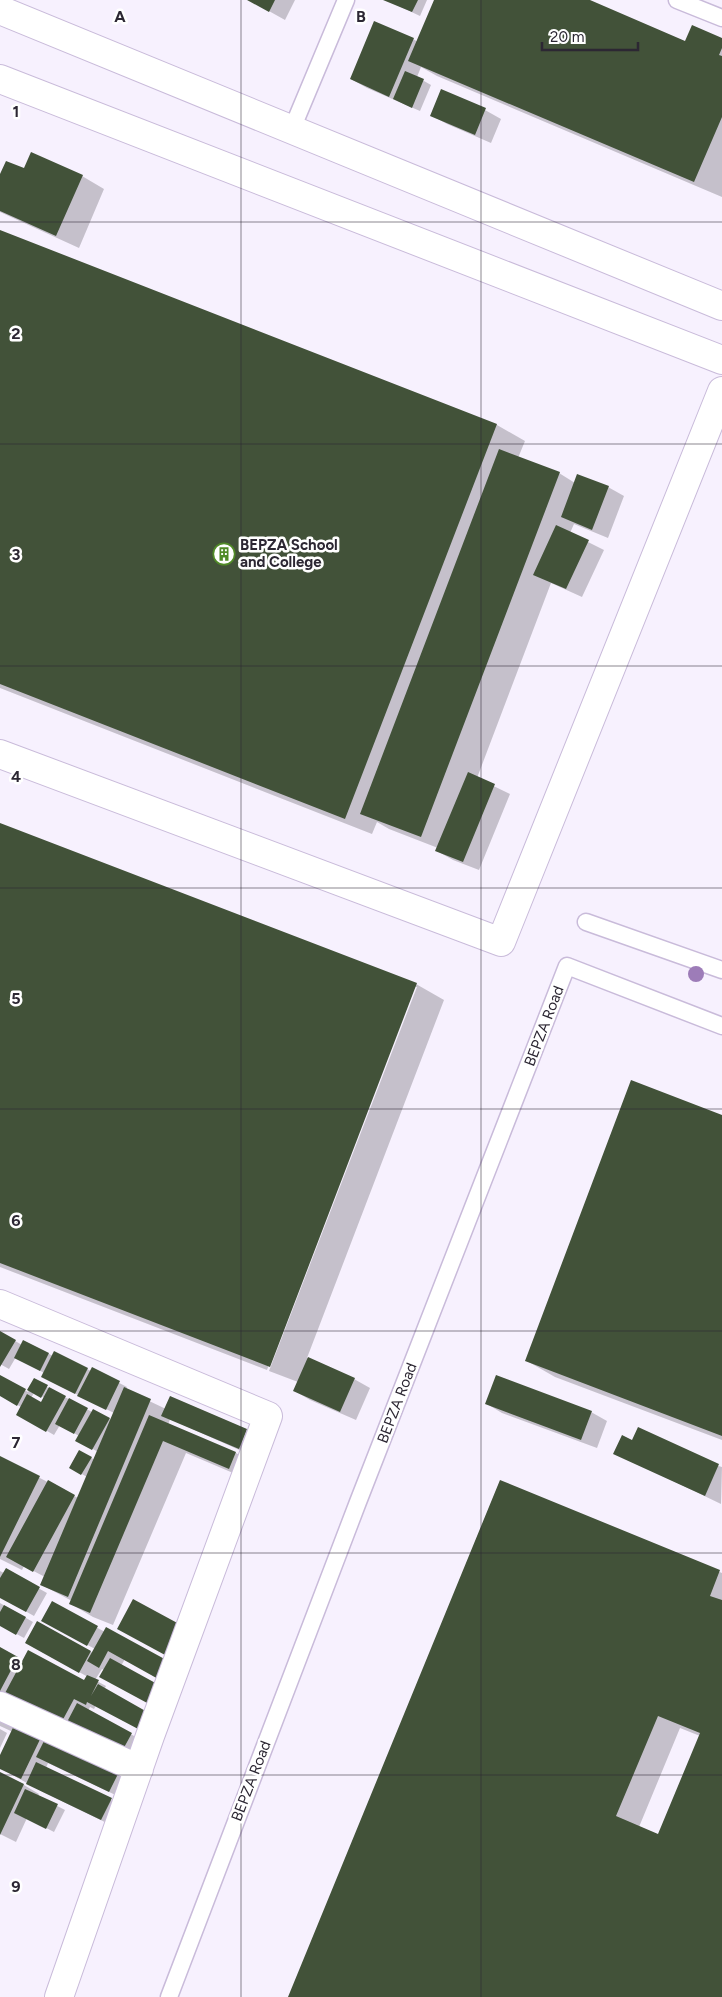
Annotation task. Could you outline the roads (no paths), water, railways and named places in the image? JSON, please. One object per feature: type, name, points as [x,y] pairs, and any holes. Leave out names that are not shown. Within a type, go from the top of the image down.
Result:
[{"type":"street","points":[[0,10],[292,128],[722,306]]},
{"type":"street","points":[[0,79],[722,360]]},
{"type":"street","points":[[0,754],[501,942],[722,391]]},
{"type":"street","points":[[0,1304],[268,1416],[139,1769],[59,1997]]},
{"type":"street","points":[[0,1706],[139,1769]]},
{"type":"lane","points":[[292,128],[346,0]]},
{"type":"lane","points":[[677,0],[720,11]]},
{"type":"lane","points":[[586,922],[722,970]]},
{"type":"lane","name":"BEPZA Road","points":[[169,1997],[567,966],[722,1026]]},
{"type":"place","name":"BEPZA School and College","points":[[224,554]]}]
